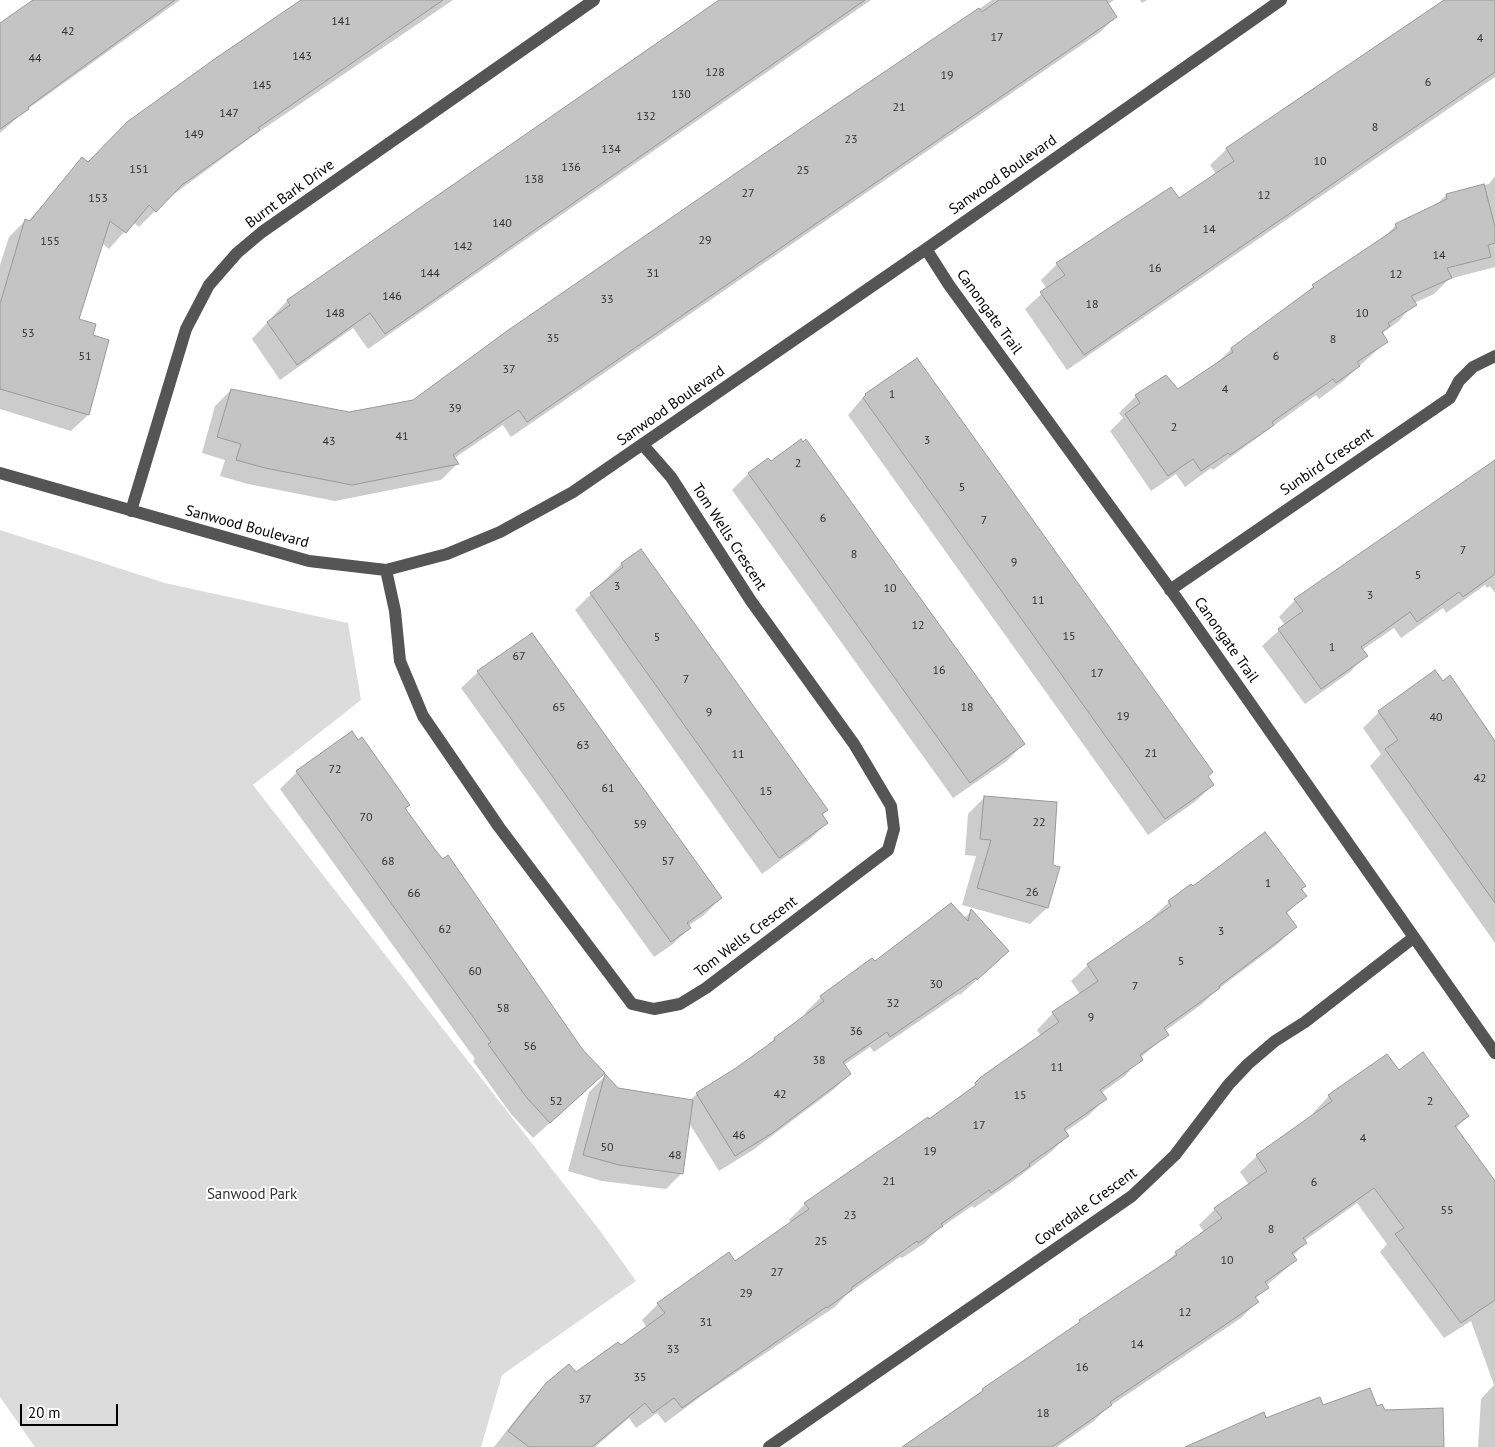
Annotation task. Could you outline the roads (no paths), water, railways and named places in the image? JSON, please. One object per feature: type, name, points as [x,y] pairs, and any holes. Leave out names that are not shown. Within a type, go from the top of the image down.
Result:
[{"type":"street","name":"Burnt Bark Drive","points":[[131,511],[186,329],[209,285],[237,254],[270,226],[594,0]]},
{"type":"street","name":"Sanwood Boulevard","points":[[0,473],[288,557],[386,570],[447,554],[500,532],[573,492],[926,249],[1281,0]]},
{"type":"street","name":"Canongate Trail","points":[[926,249],[949,285],[1170,590],[1495,1054]]},
{"type":"street","name":"Sunbird Crescent","points":[[1170,590],[1450,398],[1460,381],[1473,367],[1495,356]]},
{"type":"street","name":"Tom Wells Crescent","points":[[386,570],[395,611],[400,661],[423,716],[499,827],[632,1004],[654,1009],[680,1004],[706,988],[888,850],[894,830],[891,806],[854,744],[751,602],[671,477],[643,445]]},
{"type":"street","name":"Coverdale Crescent","points":[[769,1447],[1132,1196],[1175,1155],[1229,1084],[1248,1064],[1275,1041],[1305,1022],[1413,938]]},
{"type":"park label","name":"Sanwood Park","points":[[252,1195]]}]
